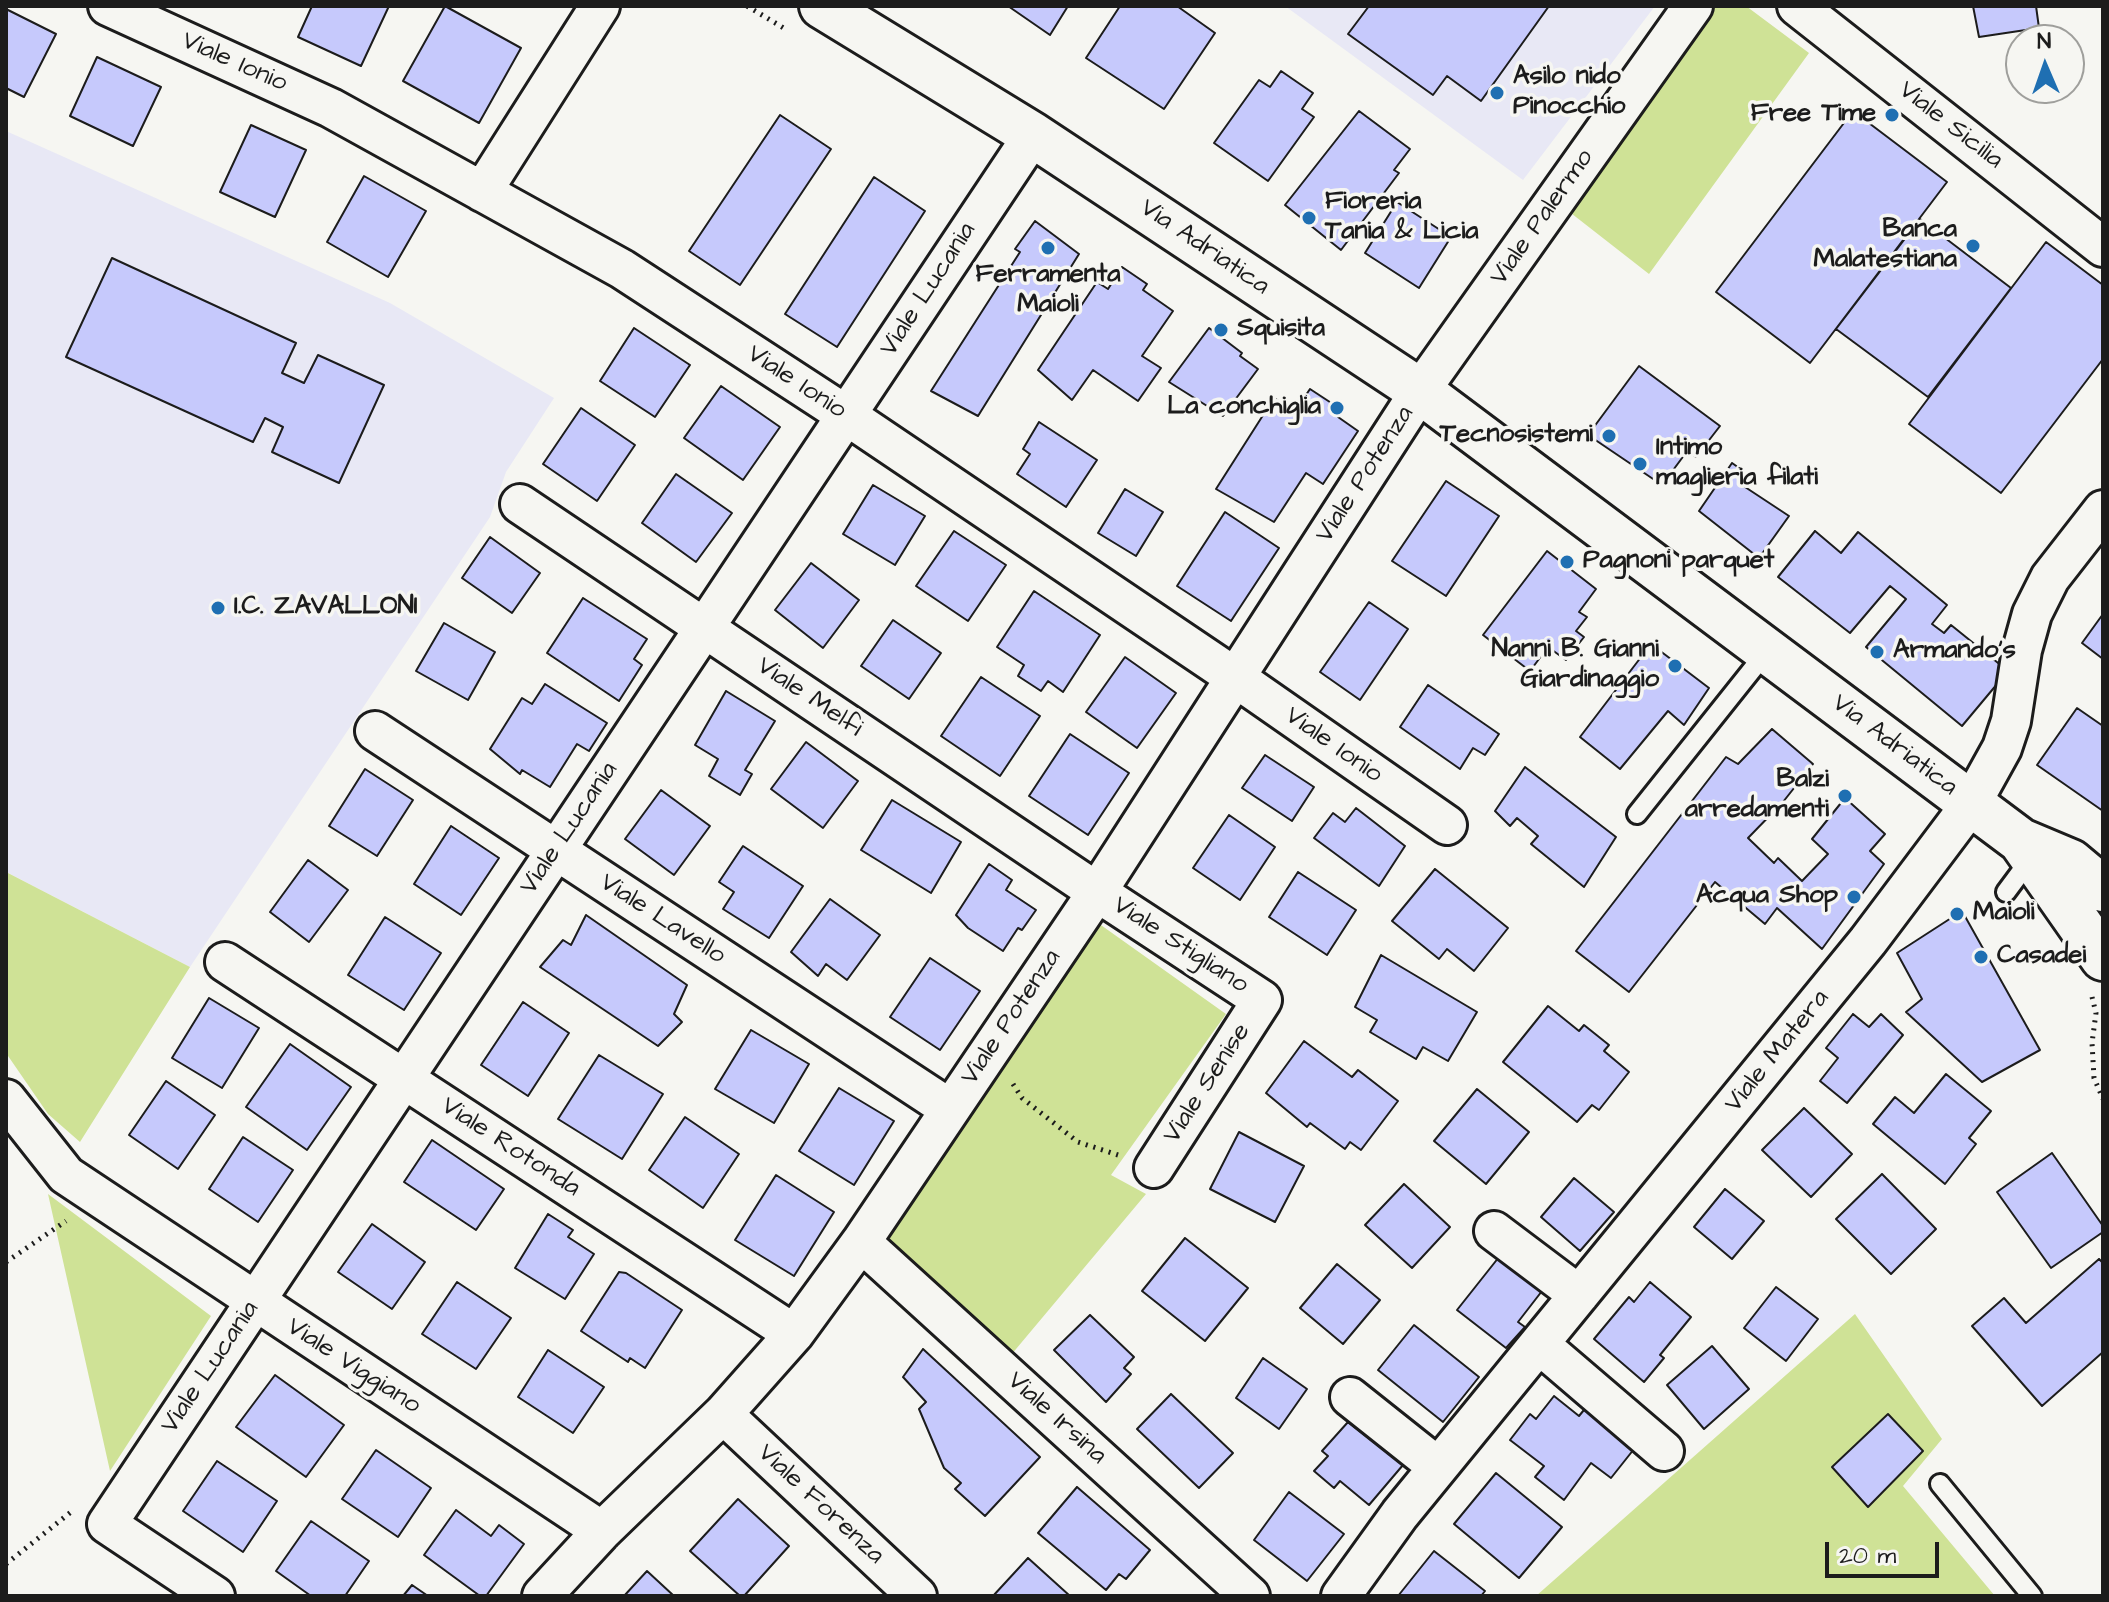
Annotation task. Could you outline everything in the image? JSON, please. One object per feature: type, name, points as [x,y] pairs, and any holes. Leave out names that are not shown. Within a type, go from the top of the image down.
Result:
[{"type":"main road","name":"Via Adriatica","points":[[811,22],[1033,135],[1420,391],[2027,849],[2096,974]]},
{"type":"main road","name":"Via Adriatica","points":[[2027,849],[2071,862],[2103,889]]},
{"type":"street","name":"Viale Ionio","points":[[108,6],[331,108],[622,269],[846,415],[1236,678],[1447,825]]},
{"type":"street","points":[[482,192],[600,6]]},
{"type":"street","name":"Viale Palermo","points":[[1420,391],[1693,6]]},
{"type":"street","name":"Viale Sicilia","points":[[1797,6],[2103,247]]},
{"type":"street","name":"Viale Lucania","points":[[94,1514],[255,1302],[1033,135]]},
{"type":"street","name":"Viale Potenza","points":[[542,1596],[602,1531],[723,1414],[794,1334],[861,1242],[1097,892],[1420,391]]},
{"type":"street","name":"Viale Melfi","points":[[520,504],[1097,892]]},
{"type":"street","name":"Viale Matera","points":[[1341,1596],[1400,1514],[1868,941],[1971,804],[2002,748],[2011,721],[2022,650],[2032,614],[2050,578],[2103,510]]},
{"type":"street","name":"Viale Lavello","points":[[375,731],[950,1109]]},
{"type":"street","name":"Viale Stigliano","points":[[1097,892],[1262,1000]]},
{"type":"street","name":"Viale Rotonda","points":[[225,962],[794,1334]]},
{"type":"street","name":"Viale Senise","points":[[1154,1168],[1262,1000]]},
{"type":"street","name":"Viale Viggiano","points":[[6,1099],[24,1126],[66,1175],[602,1531]]},
{"type":"street","points":[[1494,1231],[1579,1295]]},
{"type":"street","name":"Viale Irsina","points":[[861,1242],[1250,1596]]},
{"type":"street","points":[[1539,1344],[1664,1451]]},
{"type":"street","points":[[1350,1397],[1438,1467]]},
{"type":"street","name":"Viale Forenza","points":[[723,1414],[917,1596]]},
{"type":"street","points":[[94,1514],[215,1596]]},
{"type":"lane","points":[[1637,814],[1767,651]]},
{"type":"lane","points":[[2006,892],[2027,849]]},
{"type":"lane","points":[[1940,1484],[2032,1596]]},
{"type":"path","points":[[747,6],[811,22]]},
{"type":"path","points":[[2096,974],[2092,1043],[2094,1078],[2103,1099]]},
{"type":"path","points":[[990,1051],[1022,1098],[1078,1142],[1154,1168]]},
{"type":"path","points":[[6,1262],[100,1198]]},
{"type":"path","points":[[6,1564],[94,1514]]},
{"type":"shaded area","name":"Asilo nido Pinocchio","points":[[1285,6],[1655,6],[1523,180]]},
{"type":"shaded area","name":"I.C. ZAVALLONI","points":[[6,131],[390,303],[554,398],[506,472],[490,517],[190,967],[6,872]]},
{"type":"green space","points":[[1712,6],[1746,6],[1809,53],[1649,274],[1567,210]]},
{"type":"green space","points":[[6,872],[190,967],[80,1142],[48,1114],[6,1053]]},
{"type":"green space","points":[[1098,923],[1226,1014],[1111,1175],[1146,1194],[1011,1355],[886,1242]]},
{"type":"green space","points":[[48,1194],[211,1316],[110,1471]]},
{"type":"green space","points":[[1855,1314],[1942,1439],[1903,1486],[1995,1596],[1536,1596]]},
{"type":"building","points":[[312,6],[389,6],[361,66],[298,37]]},
{"type":"building","points":[[445,6],[521,48],[479,123],[403,81]]},
{"type":"building","points":[[1008,6],[1068,6],[1050,35]]},
{"type":"building","points":[[1120,6],[1177,6],[1215,33],[1164,109],[1086,58]]},
{"type":"building","points":[[1369,6],[1549,6],[1481,101],[1447,76],[1433,95],[1348,34]]},
{"type":"building","points":[[1973,6],[2036,6],[2038,24],[2005,24],[2005,33],[1979,37]]},
{"type":"building","points":[[6,9],[56,34],[24,97],[6,88]]},
{"type":"building","points":[[97,57],[161,87],[133,146],[70,116]]},
{"type":"building","points":[[1281,71],[1313,93],[1302,109],[1314,117],[1268,181],[1214,143],[1259,80],[1270,87]]},
{"type":"building","points":[[1359,111],[1410,149],[1394,170],[1399,173],[1341,250],[1285,205]]},
{"type":"building","points":[[1853,111],[1947,182],[1810,363],[1716,292]]},
{"type":"building","points":[[780,115],[831,149],[740,285],[689,251]]},
{"type":"building","points":[[251,125],[306,150],[275,217],[220,192]]},
{"type":"building","points":[[364,176],[426,211],[388,277],[327,242]]},
{"type":"building","points":[[874,177],[925,211],[837,347],[785,314]]},
{"type":"building","points":[[1397,202],[1451,237],[1419,288],[1365,253]]},
{"type":"building","points":[[1920,219],[2011,288],[1928,397],[1836,329]]},
{"type":"building","points":[[1035,221],[1079,254],[978,416],[931,391],[1020,252],[1015,249]]},
{"type":"building","points":[[2046,242],[2103,285],[2103,359],[2001,493],[1909,424]]},
{"type":"building","points":[[112,258],[296,343],[282,373],[304,383],[318,355],[384,385],[339,483],[272,452],[283,427],[265,418],[253,442],[66,357]]},
{"type":"building","points":[[1122,267],[1147,284],[1143,290],[1173,311],[1142,356],[1161,368],[1138,401],[1093,370],[1072,400],[1038,370],[1097,282],[1108,289]]},
{"type":"building","points":[[634,328],[690,365],[655,417],[600,381]]},
{"type":"building","points":[[1209,328],[1258,369],[1223,416],[1169,382]]},
{"type":"building","points":[[1639,366],[1720,426],[1696,457],[1688,450],[1662,485],[1588,435]]},
{"type":"building","points":[[721,386],[780,427],[743,480],[684,438]]},
{"type":"building","points":[[1310,389],[1342,410],[1338,417],[1358,431],[1323,484],[1306,473],[1274,522],[1216,489],[1274,398],[1295,411]]},
{"type":"building","points":[[581,408],[635,445],[597,501],[543,464]]},
{"type":"building","points":[[1039,422],[1097,460],[1066,507],[1017,474],[1030,454],[1023,449]]},
{"type":"building","points":[[1732,463],[1749,475],[1742,485],[1789,516],[1759,558],[1699,511]]},
{"type":"building","points":[[676,474],[732,513],[696,562],[642,523]]},
{"type":"building","points":[[1446,481],[1499,516],[1446,596],[1392,561]]},
{"type":"building","points":[[873,485],[925,516],[895,565],[843,534]]},
{"type":"building","points":[[1125,489],[1163,512],[1136,556],[1098,533]]},
{"type":"building","points":[[1225,512],[1279,548],[1231,621],[1177,586]]},
{"type":"building","points":[[954,531],[1006,565],[968,621],[916,586]]},
{"type":"building","points":[[1815,531],[1841,553],[1858,532],[1947,605],[1932,624],[1944,633],[1951,625],[2008,671],[1962,726],[1866,647],[1906,599],[1890,586],[1850,633],[1778,577]]},
{"type":"building","points":[[490,537],[540,573],[512,613],[462,578]]},
{"type":"building","points":[[1547,551],[1596,589],[1579,612],[1587,617],[1576,631],[1584,637],[1566,660],[1548,647],[1530,671],[1483,635]]},
{"type":"building","points":[[811,563],[859,600],[823,648],[775,610]]},
{"type":"building","points":[[1034,591],[1100,635],[1063,692],[1048,681],[1041,691],[1018,676],[1024,665],[997,647]]},
{"type":"building","points":[[583,598],[647,639],[634,659],[642,665],[619,701],[547,653]]},
{"type":"building","points":[[1369,602],[1408,629],[1360,700],[1320,672]]},
{"type":"building","points":[[2103,614],[2103,659],[2082,643]]},
{"type":"building","points":[[893,620],[941,653],[909,699],[861,666]]},
{"type":"building","points":[[444,623],[495,652],[468,700],[416,671]]},
{"type":"building","points":[[1651,644],[1709,688],[1684,725],[1668,711],[1620,769],[1580,737]]},
{"type":"building","points":[[1125,657],[1176,693],[1137,748],[1086,712]]},
{"type":"building","points":[[981,677],[1040,716],[1000,776],[941,736]]},
{"type":"building","points":[[545,684],[607,723],[589,751],[577,744],[550,787],[522,770],[520,774],[490,749],[522,698],[532,704]]},
{"type":"building","points":[[1428,685],[1499,734],[1485,755],[1473,748],[1460,769],[1400,727]]},
{"type":"building","points":[[726,691],[775,721],[745,770],[752,774],[740,795],[709,776],[718,759],[695,745]]},
{"type":"building","points":[[2077,708],[2103,726],[2103,811],[2037,765]]},
{"type":"building","points":[[1772,729],[1813,764],[1783,802],[1748,838],[1774,863],[1778,858],[1802,881],[1828,854],[1812,839],[1845,798],[1885,834],[1870,851],[1884,864],[1822,949],[1777,908],[1765,924],[1715,882],[1629,992],[1576,951],[1726,757],[1738,764]]},
{"type":"building","points":[[1070,734],[1129,773],[1088,835],[1029,796]]},
{"type":"building","points":[[806,742],[858,781],[823,828],[771,789]]},
{"type":"building","points":[[1265,755],[1314,787],[1292,821],[1242,788]]},
{"type":"building","points":[[1525,767],[1616,837],[1584,887],[1531,844],[1538,836],[1517,818],[1510,826],[1495,811]]},
{"type":"building","points":[[365,769],[413,800],[377,856],[329,826]]},
{"type":"building","points":[[661,790],[710,826],[674,875],[625,839]]},
{"type":"building","points":[[892,800],[961,842],[931,893],[861,850]]},
{"type":"building","points":[[1356,808],[1405,846],[1379,886],[1314,838],[1333,813],[1345,822]]},
{"type":"building","points":[[1229,815],[1275,847],[1240,900],[1193,868]]},
{"type":"building","points":[[451,826],[499,858],[461,915],[414,884]]},
{"type":"building","points":[[743,846],[803,886],[769,938],[723,909],[734,892],[719,882]]},
{"type":"building","points":[[308,860],[348,890],[309,942],[270,912]]},
{"type":"building","points":[[989,864],[1012,880],[1006,890],[1036,910],[1022,930],[1018,928],[1003,951],[968,928],[956,915]]},
{"type":"building","points":[[1435,869],[1508,928],[1474,971],[1447,949],[1439,959],[1392,921]]},
{"type":"building","points":[[1298,872],[1356,910],[1327,955],[1269,917]]},
{"type":"building","points":[[830,899],[880,935],[847,980],[826,964],[818,976],[791,952]]},
{"type":"building","points":[[1962,911],[2040,1050],[1982,1082],[1906,1012],[1922,999],[1897,953]]},
{"type":"building","points":[[586,915],[687,985],[674,1014],[682,1022],[658,1046],[540,967],[563,940],[571,945]]},
{"type":"building","points":[[385,917],[441,953],[404,1010],[348,975]]},
{"type":"building","points":[[1381,955],[1477,1012],[1448,1061],[1423,1047],[1416,1059],[1370,1032],[1377,1020],[1355,1007]]},
{"type":"building","points":[[930,958],[980,991],[940,1050],[890,1017]]},
{"type":"building","points":[[209,998],[259,1028],[222,1088],[172,1058]]},
{"type":"building","points":[[523,1002],[569,1033],[528,1096],[481,1065]]},
{"type":"building","points":[[1548,1006],[1579,1031],[1584,1025],[1609,1045],[1604,1051],[1629,1072],[1599,1110],[1592,1105],[1577,1122],[1503,1062]]},
{"type":"building","points":[[1853,1014],[1869,1027],[1881,1014],[1903,1035],[1847,1103],[1820,1081],[1838,1058],[1826,1048]]},
{"type":"building","points":[[751,1030],[809,1064],[774,1123],[715,1089]]},
{"type":"building","points":[[1304,1041],[1352,1077],[1358,1070],[1398,1101],[1361,1150],[1350,1142],[1345,1149],[1310,1123],[1307,1127],[1266,1093]]},
{"type":"building","points":[[290,1044],[351,1087],[307,1150],[246,1107]]},
{"type":"building","points":[[599,1055],[663,1094],[622,1159],[558,1119]]},
{"type":"building","points":[[1946,1074],[1991,1111],[1969,1138],[1976,1144],[1945,1184],[1873,1124],[1895,1097],[1914,1113]]},
{"type":"building","points":[[166,1081],[215,1115],[178,1169],[129,1135]]},
{"type":"building","points":[[839,1088],[894,1121],[854,1185],[799,1151]]},
{"type":"building","points":[[1477,1089],[1529,1132],[1486,1184],[1434,1141]]},
{"type":"building","points":[[1804,1108],[1852,1154],[1811,1197],[1762,1150]]},
{"type":"building","points":[[685,1117],[739,1154],[703,1208],[649,1170]]},
{"type":"building","points":[[1239,1132],[1304,1166],[1275,1222],[1210,1189]]},
{"type":"building","points":[[243,1137],[293,1170],[258,1222],[209,1189]]},
{"type":"building","points":[[432,1140],[504,1189],[476,1230],[404,1182]]},
{"type":"building","points":[[2052,1153],[2103,1226],[2103,1232],[2051,1268],[1997,1192]]},
{"type":"building","points":[[1882,1174],[1936,1229],[1891,1274],[1836,1219]]},
{"type":"building","points":[[776,1175],[834,1212],[794,1276],[735,1240]]},
{"type":"building","points":[[1574,1178],[1614,1212],[1580,1251],[1541,1217]]},
{"type":"building","points":[[1404,1184],[1450,1227],[1412,1268],[1365,1225]]},
{"type":"building","points":[[1725,1189],[1764,1221],[1732,1259],[1694,1227]]},
{"type":"building","points":[[548,1214],[573,1230],[568,1237],[594,1254],[565,1299],[515,1268]]},
{"type":"building","points":[[372,1224],[425,1262],[392,1309],[338,1272]]},
{"type":"building","points":[[1185,1238],[1248,1288],[1205,1341],[1142,1291]]},
{"type":"building","points":[[1499,1257],[1542,1291],[1518,1322],[1525,1327],[1506,1348],[1457,1310]]},
{"type":"building","points":[[2099,1259],[2103,1263],[2103,1352],[2042,1406],[1972,1326],[2004,1298],[2026,1323]]},
{"type":"building","points":[[1337,1264],[1380,1300],[1343,1344],[1300,1308]]},
{"type":"building","points":[[619,1272],[626,1273],[682,1310],[645,1368],[630,1358],[628,1362],[581,1331]]},
{"type":"building","points":[[457,1282],[511,1318],[476,1369],[422,1334]]},
{"type":"building","points":[[1650,1282],[1691,1317],[1660,1355],[1664,1358],[1644,1382],[1594,1339],[1629,1297],[1634,1302]]},
{"type":"building","points":[[1776,1287],[1818,1319],[1786,1361],[1744,1328]]},
{"type":"building","points":[[1090,1315],[1134,1357],[1124,1368],[1131,1374],[1106,1402],[1054,1350]]},
{"type":"building","points":[[1414,1325],[1479,1377],[1443,1422],[1378,1370]]},
{"type":"building","points":[[1712,1346],[1749,1389],[1704,1429],[1667,1385]]},
{"type":"building","points":[[923,1349],[1040,1457],[985,1516],[955,1489],[961,1483],[944,1468],[919,1409],[926,1402],[903,1377]]},
{"type":"building","points":[[548,1350],[604,1387],[573,1433],[518,1397]]},
{"type":"building","points":[[1263,1358],[1307,1389],[1279,1429],[1236,1398]]},
{"type":"building","points":[[275,1375],[344,1425],[306,1477],[236,1427]]},
{"type":"building","points":[[1171,1394],[1233,1453],[1199,1488],[1137,1429]]},
{"type":"building","points":[[1554,1396],[1579,1416],[1588,1405],[1638,1444],[1611,1478],[1591,1463],[1564,1500],[1535,1477],[1544,1466],[1510,1440],[1530,1414],[1536,1419]]},
{"type":"building","points":[[1888,1414],[1923,1451],[1868,1507],[1832,1467]]},
{"type":"building","points":[[1348,1422],[1403,1465],[1369,1505],[1340,1481],[1334,1488],[1314,1471],[1328,1456],[1322,1451]]},
{"type":"building","points":[[376,1450],[431,1488],[398,1537],[342,1499]]},
{"type":"building","points":[[217,1461],[277,1501],[243,1552],[183,1511]]},
{"type":"building","points":[[1496,1473],[1562,1527],[1519,1578],[1454,1524]]},
{"type":"building","points":[[1077,1487],[1150,1550],[1126,1579],[1119,1574],[1106,1590],[1038,1533]]},
{"type":"building","points":[[1289,1492],[1344,1534],[1307,1581],[1254,1540]]},
{"type":"building","points":[[738,1499],[789,1546],[744,1596],[740,1596],[690,1551]]},
{"type":"building","points":[[456,1510],[491,1536],[499,1525],[524,1544],[486,1596],[480,1596],[424,1555]]},
{"type":"building","points":[[311,1521],[369,1561],[345,1596],[311,1596],[276,1571]]},
{"type":"building","points":[[1434,1551],[1485,1591],[1481,1596],[1398,1596]]},
{"type":"building","points":[[1028,1558],[1070,1596],[993,1596]]},
{"type":"building","points":[[647,1571],[674,1596],[624,1596]]},
{"type":"building","points":[[412,1585],[428,1596],[403,1596]]},
{"type":"place","name":"Asilo nido Pinocchio","points":[[1497,93]]},
{"type":"place","name":"Free Time","points":[[1892,115]]},
{"type":"place","name":"Fioreria Tania & Licia","points":[[1309,218]]},
{"type":"place","name":"Banca Malatestiana","points":[[1973,246]]},
{"type":"place","name":"Ferramenta Maioli","points":[[1048,248]]},
{"type":"place","name":"Squisita","points":[[1221,330]]},
{"type":"place","name":"La conchiglia","points":[[1337,408]]},
{"type":"place","name":"Tecnosistemi","points":[[1609,436]]},
{"type":"place","name":"Intimo maglieria filati","points":[[1640,464]]},
{"type":"place","name":"Pagnoni parquet","points":[[1567,562]]},
{"type":"place","name":"I.C. ZAVALLONI","points":[[218,608]]},
{"type":"place","name":"Armando's","points":[[1877,652]]},
{"type":"place","name":"Nanni B. Gianni Giardinaggio","points":[[1675,666]]},
{"type":"place","name":"Balzi arredamenti","points":[[1845,796]]},
{"type":"place","name":"Acqua Shop","points":[[1854,897]]},
{"type":"place","name":"Maioli","points":[[1957,914]]},
{"type":"place","name":"Casadei","points":[[1981,957]]}]
